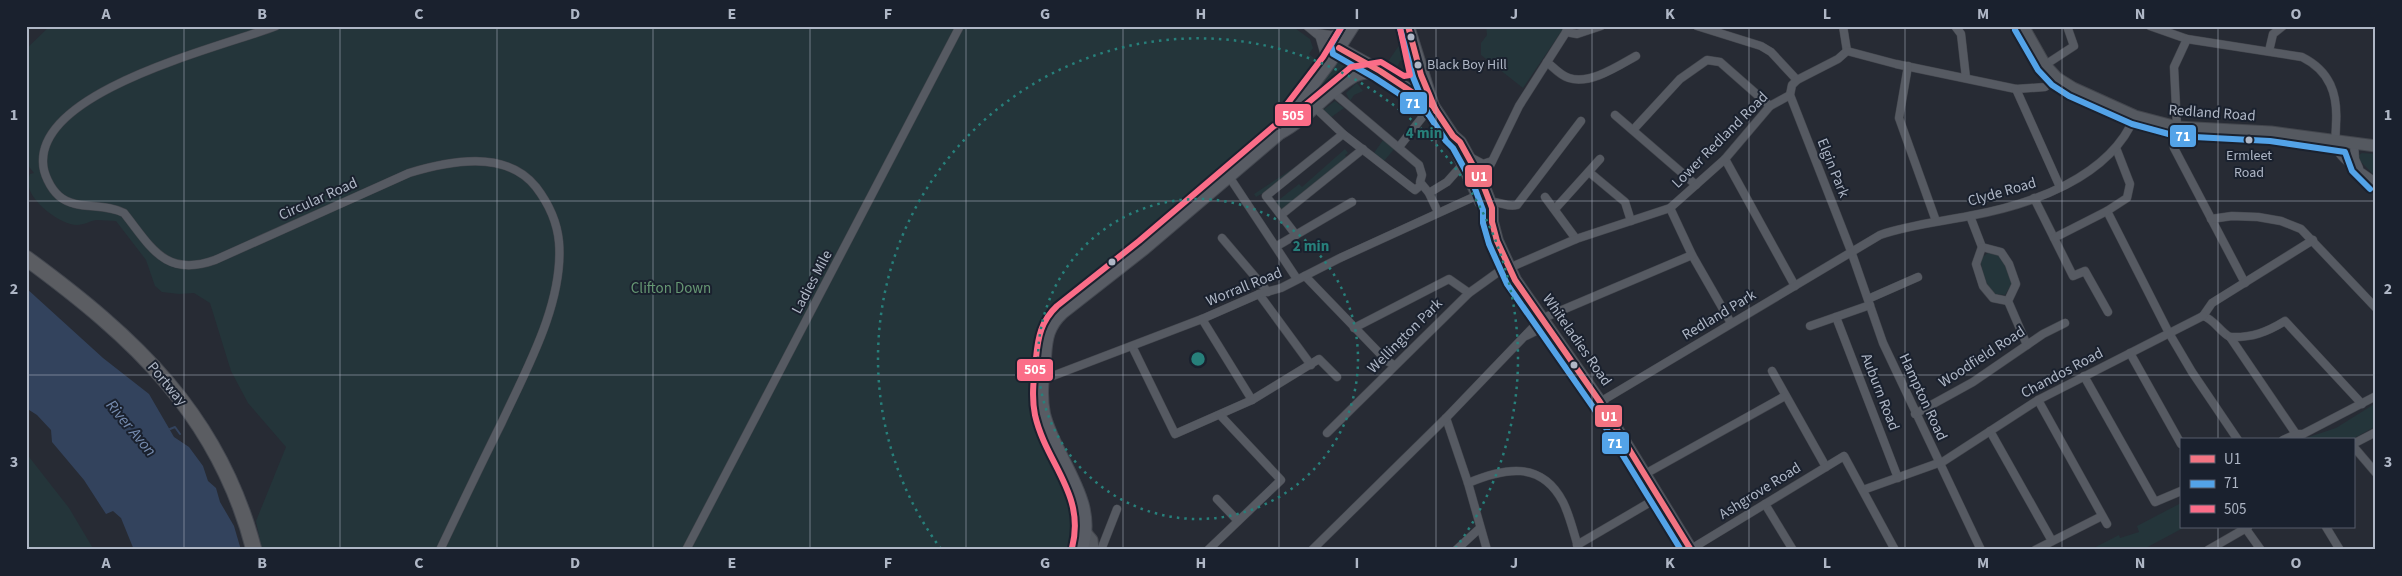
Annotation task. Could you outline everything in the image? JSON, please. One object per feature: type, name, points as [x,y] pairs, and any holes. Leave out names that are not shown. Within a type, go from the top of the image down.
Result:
[{"type":"highway","name":"Portway","points":[[26,258],[70,290],[119,331],[159,372],[183,401],[223,465],[248,526],[254,550]]},
{"type":"main road","points":[[1408,26],[1421,75],[1433,107]]},
{"type":"main road","points":[[1280,133],[1286,119],[1339,48],[1351,28]]},
{"type":"main road","name":"Whiteladies Road","points":[[1339,48],[1380,71],[1433,107],[1453,136],[1460,142],[1478,195],[1487,216],[1492,222],[1508,267],[1600,402],[1691,549]]},
{"type":"main road","points":[[1082,550],[1087,534],[1085,509],[1045,416],[1042,400],[1042,380],[1048,332],[1057,317],[1146,248],[1230,178],[1280,133],[1291,128],[1354,75],[1380,71]]},
{"type":"main road","points":[[1401,85],[1413,85],[1421,75]]},
{"type":"main road","name":"Whiteladies Road","points":[[1467,160],[1482,182],[1490,202],[1493,214],[1492,222]]},
{"type":"street","name":"Circular Road","points":[[276,26],[144,71],[107,89],[81,106],[59,126],[49,140],[43,154],[45,173],[56,194],[62,199],[70,202],[116,208],[124,213],[158,256],[179,266],[200,265],[215,260],[408,172],[433,165],[454,161],[479,162],[517,172],[532,182],[546,201],[555,220],[559,243],[554,292],[536,350],[440,550]]},
{"type":"street","name":"Ladies Mile","points":[[686,550],[960,26]]},
{"type":"street","points":[[1308,26],[1318,35],[1339,48]]},
{"type":"street","points":[[1482,182],[1519,106],[1568,29],[1577,34],[1601,26]]},
{"type":"street","points":[[1697,26],[1761,46],[1771,52],[1797,80],[1838,59],[1847,50]]},
{"type":"street","points":[[1843,26],[1847,50]]},
{"type":"street","points":[[1955,26],[1961,34],[1966,78]]},
{"type":"street","name":"Redland Road","points":[[2023,26],[2045,65],[2057,78],[2073,88],[2135,116],[2174,127],[2279,133],[2376,146]]},
{"type":"street","points":[[2045,65],[2074,46],[2068,26]]},
{"type":"street","points":[[2150,26],[2187,39],[2302,57],[2312,62],[2327,77],[2336,96],[2336,142],[2341,156],[2376,183]]},
{"type":"street","points":[[2269,51],[2273,34],[2283,26]]},
{"type":"street","points":[[1318,35],[1331,35],[1351,28]]},
{"type":"street","points":[[1318,35],[1324,52],[1323,68]]},
{"type":"street","points":[[2187,39],[2174,68],[2174,148],[2245,283]]},
{"type":"street","points":[[1847,50],[1908,66],[2016,89],[2045,87],[2057,78]]},
{"type":"street","points":[[1547,62],[1566,77],[1577,79],[1602,73],[1636,56]]},
{"type":"street","points":[[1633,130],[1680,79],[1707,60],[1720,62],[1770,106]]},
{"type":"street","points":[[1908,66],[1899,118],[1936,221]]},
{"type":"street","name":"Lower Redland Road","points":[[1508,267],[1576,239],[1670,208],[1724,159],[1770,106],[1790,95],[1792,85],[1797,80]]},
{"type":"street","points":[[2016,89],[2060,187]]},
{"type":"street","points":[[1303,96],[1343,134],[1415,190],[1421,185],[1422,170],[1399,147],[1334,93]]},
{"type":"street","name":"Elgin Park","points":[[1790,95],[1852,252]]},
{"type":"street","points":[[1399,147],[1424,115],[1433,107]]},
{"type":"street","points":[[1615,115],[1696,185]]},
{"type":"street","name":"Clyde Road","points":[[1852,252],[1894,230],[1970,216],[2034,198],[2060,187],[2096,165],[2116,148],[2129,132],[2135,116]]},
{"type":"street","points":[[1490,202],[1512,207],[1517,205],[1581,121]]},
{"type":"street","points":[[1296,235],[1266,196],[1343,134]]},
{"type":"street","points":[[2354,144],[2355,159],[2359,168]]},
{"type":"street","points":[[2054,238],[2107,211],[2127,198],[2130,190],[2128,173],[2116,148]]},
{"type":"street","points":[[1282,215],[1363,149]]},
{"type":"street","points":[[1555,209],[1600,159]]},
{"type":"street","points":[[1724,159],[1795,286]]},
{"type":"street","points":[[1430,193],[1447,182],[1467,160],[1483,164],[1492,161]]},
{"type":"street","points":[[1589,172],[1625,202],[1631,221]]},
{"type":"street","points":[[1230,178],[1301,278],[1387,361],[1394,365]]},
{"type":"street","points":[[1421,185],[1430,193],[1436,208]]},
{"type":"street","name":"Worrall Road","points":[[1042,380],[1202,319],[1301,278],[1478,195]]},
{"type":"street","points":[[1545,197],[1576,239]]},
{"type":"street","points":[[2034,198],[2073,276],[2085,271],[2108,312]]},
{"type":"street","points":[[1277,246],[1352,202]]},
{"type":"street","points":[[1670,208],[1692,255],[1731,323]]},
{"type":"street","points":[[2107,211],[2169,333],[2192,372],[2237,438]]},
{"type":"street","points":[[1970,216],[1982,247],[1976,264],[1983,286],[1993,298],[2008,301]]},
{"type":"street","points":[[2211,219],[2232,216],[2281,221],[2301,229],[2376,308]]},
{"type":"street","points":[[1222,238],[1264,293],[1311,365]]},
{"type":"street","name":"Chandos Road","points":[[1863,490],[1939,464],[2038,400],[2203,316],[2212,303],[2313,240]]},
{"type":"street","points":[[1982,247],[2001,252],[2009,264],[2016,284],[2008,301],[2027,345]]},
{"type":"street","name":"Redland Park","points":[[1600,402],[1852,252]]},
{"type":"street","name":"Hampton Road","points":[[1852,252],[1883,343],[1981,550]]},
{"type":"street","points":[[1312,550],[1526,336],[1544,322],[1692,255]]},
{"type":"street","name":"Wellington Park","points":[[1327,433],[1469,293],[1508,267]]},
{"type":"street","points":[[1810,326],[1836,317],[1918,277]]},
{"type":"street","points":[[1354,328],[1449,279],[1469,293]]},
{"type":"street","points":[[2203,316],[2208,317],[2222,333],[2230,337],[2246,338],[2266,333],[2285,320],[2362,404]]},
{"type":"street","name":"Auburn Road","points":[[1836,317],[1898,478]]},
{"type":"street","points":[[1202,319],[1252,400]]},
{"type":"street","name":"Woodfield Road","points":[[1915,414],[1973,382],[2027,345],[2065,324]]},
{"type":"street","points":[[2230,337],[2296,434]]},
{"type":"street","points":[[1132,346],[1175,434],[1252,400],[1319,359],[1337,377]]},
{"type":"street","points":[[2130,353],[2180,442]]},
{"type":"street","points":[[1772,371],[1826,467]]},
{"type":"street","points":[[2084,376],[2154,502],[2180,491]]},
{"type":"street","points":[[1645,474],[1785,396]]},
{"type":"street","points":[[2287,438],[2296,434],[2303,434],[2376,396]]},
{"type":"street","points":[[2038,400],[2107,524]]},
{"type":"street","points":[[1208,550],[1281,480],[1220,415]]},
{"type":"street","points":[[1446,418],[1468,483],[1487,550]]},
{"type":"street","points":[[1990,432],[2052,541]]},
{"type":"street","points":[[2354,444],[2376,432]]},
{"type":"street","points":[[2354,446],[2376,473]]},
{"type":"street","name":"Ashgrove Road","points":[[1691,549],[1844,456],[1863,490]]},
{"type":"street","points":[[1468,483],[1494,472],[1510,470],[1524,471],[1538,476],[1556,490],[1564,503],[1578,548],[1659,496]]},
{"type":"street","points":[[1863,490],[1895,550]]},
{"type":"street","points":[[1217,499],[1238,521]]},
{"type":"street","points":[[1765,504],[1793,550]]},
{"type":"street","points":[[1101,550],[1117,509]]},
{"type":"street","points":[[2035,550],[2102,516]]},
{"type":"street","points":[[1456,550],[1480,528]]},
{"type":"street","points":[[2208,550],[2247,528],[2261,550]]},
{"type":"street","points":[[2327,528],[2340,550]]},
{"type":"street","points":[[1087,534],[1092,540],[1093,550]]},
{"type":"green space","name":"Clifton Down","points":[[50,26],[1292,26],[1310,39],[1313,48],[1309,54],[1315,59],[1305,77],[1263,138],[1227,173],[1108,272],[1041,343],[1035,400],[1039,416],[1079,507],[1079,534],[1073,550],[262,550],[256,521],[286,447],[248,403],[231,371],[210,303],[194,293],[162,292],[155,286],[146,260],[116,221],[96,220],[80,225],[69,224],[51,214],[35,199],[30,191],[28,182],[30,174],[34,173],[26,163],[26,49]]},
{"type":"green space","points":[[1486,26],[1565,26],[1523,88],[1481,55],[1481,43],[1487,35]]},
{"type":"green space","points":[[1402,41],[1404,48],[1407,47],[1411,60],[1400,61],[1395,72],[1387,63]]},
{"type":"green space","points":[[1339,59],[1345,60],[1353,68],[1316,97],[1315,91]]},
{"type":"green space","points":[[1357,83],[1363,91],[1354,95],[1350,101],[1346,93]]},
{"type":"green space","points":[[1335,101],[1344,108],[1330,118],[1323,110]]},
{"type":"green space","points":[[1383,140],[1395,148],[1384,161],[1374,153]]},
{"type":"green space","points":[[1345,149],[1348,153],[1345,155],[1347,158],[1281,212],[1275,203],[1299,184],[1302,187]]},
{"type":"green space","points":[[2362,153],[2376,154],[2376,177],[2359,160],[2359,155]]},
{"type":"green space","points":[[1301,163],[1302,165],[1263,195],[1261,194],[1256,197],[1254,194]]},
{"type":"green space","points":[[1989,252],[1997,253],[2005,263],[2012,283],[2005,295],[1994,294],[1984,279],[1980,259]]},
{"type":"green space","points":[[2376,403],[2376,426],[2354,438],[2306,438],[2336,428]]},
{"type":"green space","points":[[26,453],[69,508],[94,550],[26,550]]},
{"type":"green space","points":[[2180,504],[2180,528],[2183,528],[2142,550],[2090,550],[2119,535],[2120,538],[2139,532],[2137,526]]},
{"type":"water","name":"River Avon","points":[[26,288],[103,358],[149,394],[174,437],[189,447],[203,466],[208,481],[216,488],[220,502],[234,526],[241,550],[134,550],[121,518],[113,511],[106,514],[84,480],[52,442],[51,430],[37,415],[26,408]]},
{"type":"waterway","points":[[170,429],[175,427],[180,434]]},
{"type":"transit line","name":"71","points":[[1342,26],[1331,45],[1333,54],[1375,78],[1427,112],[1446,141],[1453,148],[1474,186],[1483,210],[1483,223],[1489,244],[1507,284],[1593,407],[1681,550]]},
{"type":"transit line","name":"505","points":[[1281,112],[1323,57],[1342,26]]},
{"type":"transit line","name":"U1","points":[[1408,26],[1421,75],[1436,111]]},
{"type":"transit line","name":"71","points":[[1400,28],[1413,77],[1428,114]]},
{"type":"transit line","name":"505","points":[[1072,548],[1075,529],[1074,511],[1063,480],[1040,433],[1033,401],[1038,343],[1041,330],[1047,318],[1057,306],[1139,241],[1274,126],[1286,121],[1351,67],[1381,62],[1404,76],[1410,75],[1400,28]]},
{"type":"transit line","name":"71","points":[[2015,30],[2038,70],[2052,85],[2069,96],[2132,124],[2176,136],[2270,141],[2345,152],[2352,171],[2370,189]]},
{"type":"transit line","name":"U1","points":[[1339,48],[1380,71],[1433,106],[1453,136],[1460,142],[1482,182],[1492,208],[1492,222],[1497,241],[1515,280],[1600,402],[1691,550]]},
{"type":"place","name":"Black Boy Hill","points":[[1418,65]]},
{"type":"place","name":"Ermleet Road","points":[[2249,140]]}]
